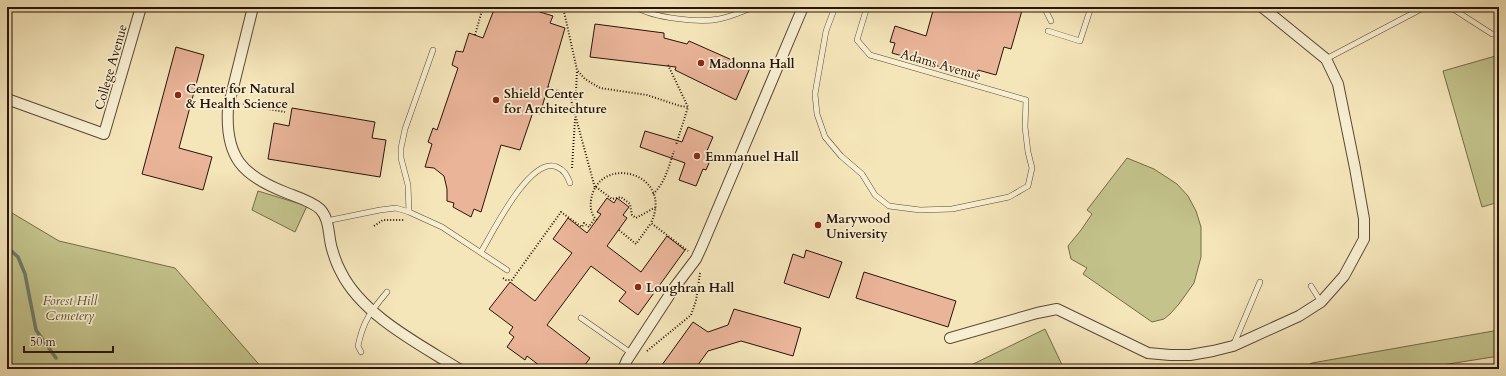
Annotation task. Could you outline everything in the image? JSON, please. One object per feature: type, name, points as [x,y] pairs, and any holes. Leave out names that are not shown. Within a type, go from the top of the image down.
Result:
[{"type":"street","name":"College Avenue","points":[[7,99],[104,134],[141,7]]},
{"type":"street","points":[[253,7],[229,102],[227,124],[230,144],[234,156],[253,177],[266,185],[301,199],[320,209],[326,220],[332,248],[341,272],[353,291],[372,310],[398,330],[459,369]]},
{"type":"street","points":[[622,369],[674,288],[696,259],[803,7]]},
{"type":"street","points":[[950,338],[1057,309],[1148,353],[1170,356],[1190,355],[1233,346],[1299,316],[1321,302],[1344,276],[1364,239],[1364,219],[1338,84],[1326,59],[1262,7]]},
{"type":"lane","points":[[636,7],[642,11],[672,18],[704,21],[720,19],[754,7]]},
{"type":"lane","name":"Adams Avenue","points":[[835,7],[826,31],[815,94],[817,114],[825,137],[841,156],[862,174],[875,195],[890,206],[920,210],[952,209],[1009,197],[1028,186],[1032,168],[1028,152],[1025,126],[1026,100],[870,55],[857,40],[867,7]]},
{"type":"lane","points":[[1044,7],[1051,21]]},
{"type":"lane","points":[[1048,31],[1080,41],[1091,7]]},
{"type":"lane","points":[[1326,59],[1423,8],[1433,7]]},
{"type":"lane","points":[[1450,7],[1492,34],[1499,34]]},
{"type":"lane","points":[[409,212],[408,185],[401,158],[402,148],[405,129],[433,50]]},
{"type":"lane","points":[[481,252],[516,193],[534,173],[545,167],[554,166],[562,169],[568,176],[570,183]]},
{"type":"lane","points":[[326,220],[396,208],[409,212],[442,227],[508,270]]},
{"type":"lane","points":[[1233,346],[1260,282]]},
{"type":"lane","points":[[1310,286],[1321,302]]},
{"type":"lane","points":[[360,352],[358,346],[363,324],[387,292]]},
{"type":"lane","points":[[581,318],[631,353]]},
{"type":"path","points":[[475,35],[483,7]]},
{"type":"path","points":[[563,7],[577,70],[572,170]]},
{"type":"path","points":[[668,65],[688,107],[676,145]]},
{"type":"path","points":[[577,70],[584,79],[600,88],[647,95],[680,106],[688,107]]},
{"type":"path","points":[[548,87],[570,96],[596,187],[612,199],[621,197],[630,204],[632,214],[636,218],[656,207]]},
{"type":"path","points":[[229,102],[285,112]]},
{"type":"path","points":[[653,194],[658,190],[663,181],[674,151]]},
{"type":"path","points":[[597,220],[592,214],[592,195],[602,180],[617,173],[626,173],[641,177],[651,189],[656,207],[651,223],[636,244],[619,230]]},
{"type":"path","points":[[642,354],[691,315],[696,301],[701,262],[687,256],[689,252],[651,223]]},
{"type":"green space","points":[[1499,55],[1499,202],[1482,207],[1443,71]]},
{"type":"green space","points":[[1127,158],[1154,169],[1177,184],[1188,196],[1196,211],[1201,227],[1201,257],[1194,283],[1170,314],[1164,319],[1152,322],[1083,274],[1087,268],[1071,259],[1068,246],[1092,214],[1087,210]]},
{"type":"green space","points":[[258,191],[307,206],[295,232],[252,210]]},
{"type":"green space","name":"Forest Hill Cemetery","points":[[7,210],[59,241],[175,268],[263,369],[7,369]]},
{"type":"green space","points":[[1045,329],[1064,369],[963,369]]},
{"type":"green space","points":[[1499,330],[1499,356],[1417,369],[1300,369],[1312,363]]},
{"type":"building","name":"Shield Center for Architechture","points":[[495,7],[524,7],[553,16],[550,23],[565,28],[540,114],[533,112],[520,150],[501,145],[481,212],[474,209],[471,217],[453,207],[454,203],[447,201],[447,189],[444,176],[434,168],[425,167],[432,144],[428,142],[433,128],[437,130],[458,68],[452,65],[456,51],[463,52],[469,33],[483,38]]},
{"type":"building","points":[[934,7],[1023,7],[1011,49],[1004,47],[996,75],[978,70],[976,77],[892,53],[895,43],[890,42],[895,26],[926,36]]},
{"type":"building","name":"Madonna Hall","points":[[595,24],[664,33],[664,38],[687,44],[689,41],[750,68],[736,100],[675,70],[676,67],[590,57]]},
{"type":"building","name":"Center for Natural & Health Science","points":[[176,47],[204,55],[179,148],[212,157],[203,190],[142,174]]},
{"type":"building","points":[[292,108],[375,122],[372,138],[386,140],[380,177],[268,159],[274,123],[289,126]]},
{"type":"building","name":"Emmanuel Hall","points":[[688,127],[713,137],[706,153],[712,156],[706,170],[703,169],[696,186],[679,180],[685,163],[640,147],[645,131],[682,142]]},
{"type":"building","name":"Loughran Hall","points":[[607,198],[614,203],[617,198],[629,207],[623,215],[627,218],[607,246],[641,272],[667,236],[685,250],[638,315],[619,301],[626,292],[591,266],[547,325],[590,358],[582,369],[544,369],[527,356],[525,360],[507,347],[514,337],[509,333],[513,327],[489,309],[510,282],[535,301],[572,253],[553,239],[568,218],[587,233],[601,214],[597,212]]},
{"type":"building","points":[[806,250],[842,262],[829,298],[784,283],[793,254],[804,258]]},
{"type":"building","points":[[864,272],[956,301],[948,327],[856,298]]},
{"type":"building","points":[[734,309],[801,328],[793,356],[741,341],[708,351],[695,369],[659,369],[693,322],[708,332],[728,325]]},
{"type":"waterway","points":[[7,247],[18,257],[25,274],[36,330],[56,358]]},
{"type":"place","name":"Madonna Hall","points":[[701,63]]},
{"type":"place","name":"Center for Natural & Health Science","points":[[178,95]]},
{"type":"place","name":"Shield Center for Architechture","points":[[496,100]]},
{"type":"place","name":"Emmanuel Hall","points":[[697,156]]},
{"type":"place","name":"Marywood University","points":[[818,225]]},
{"type":"place","name":"Loughran Hall","points":[[638,287]]}]
